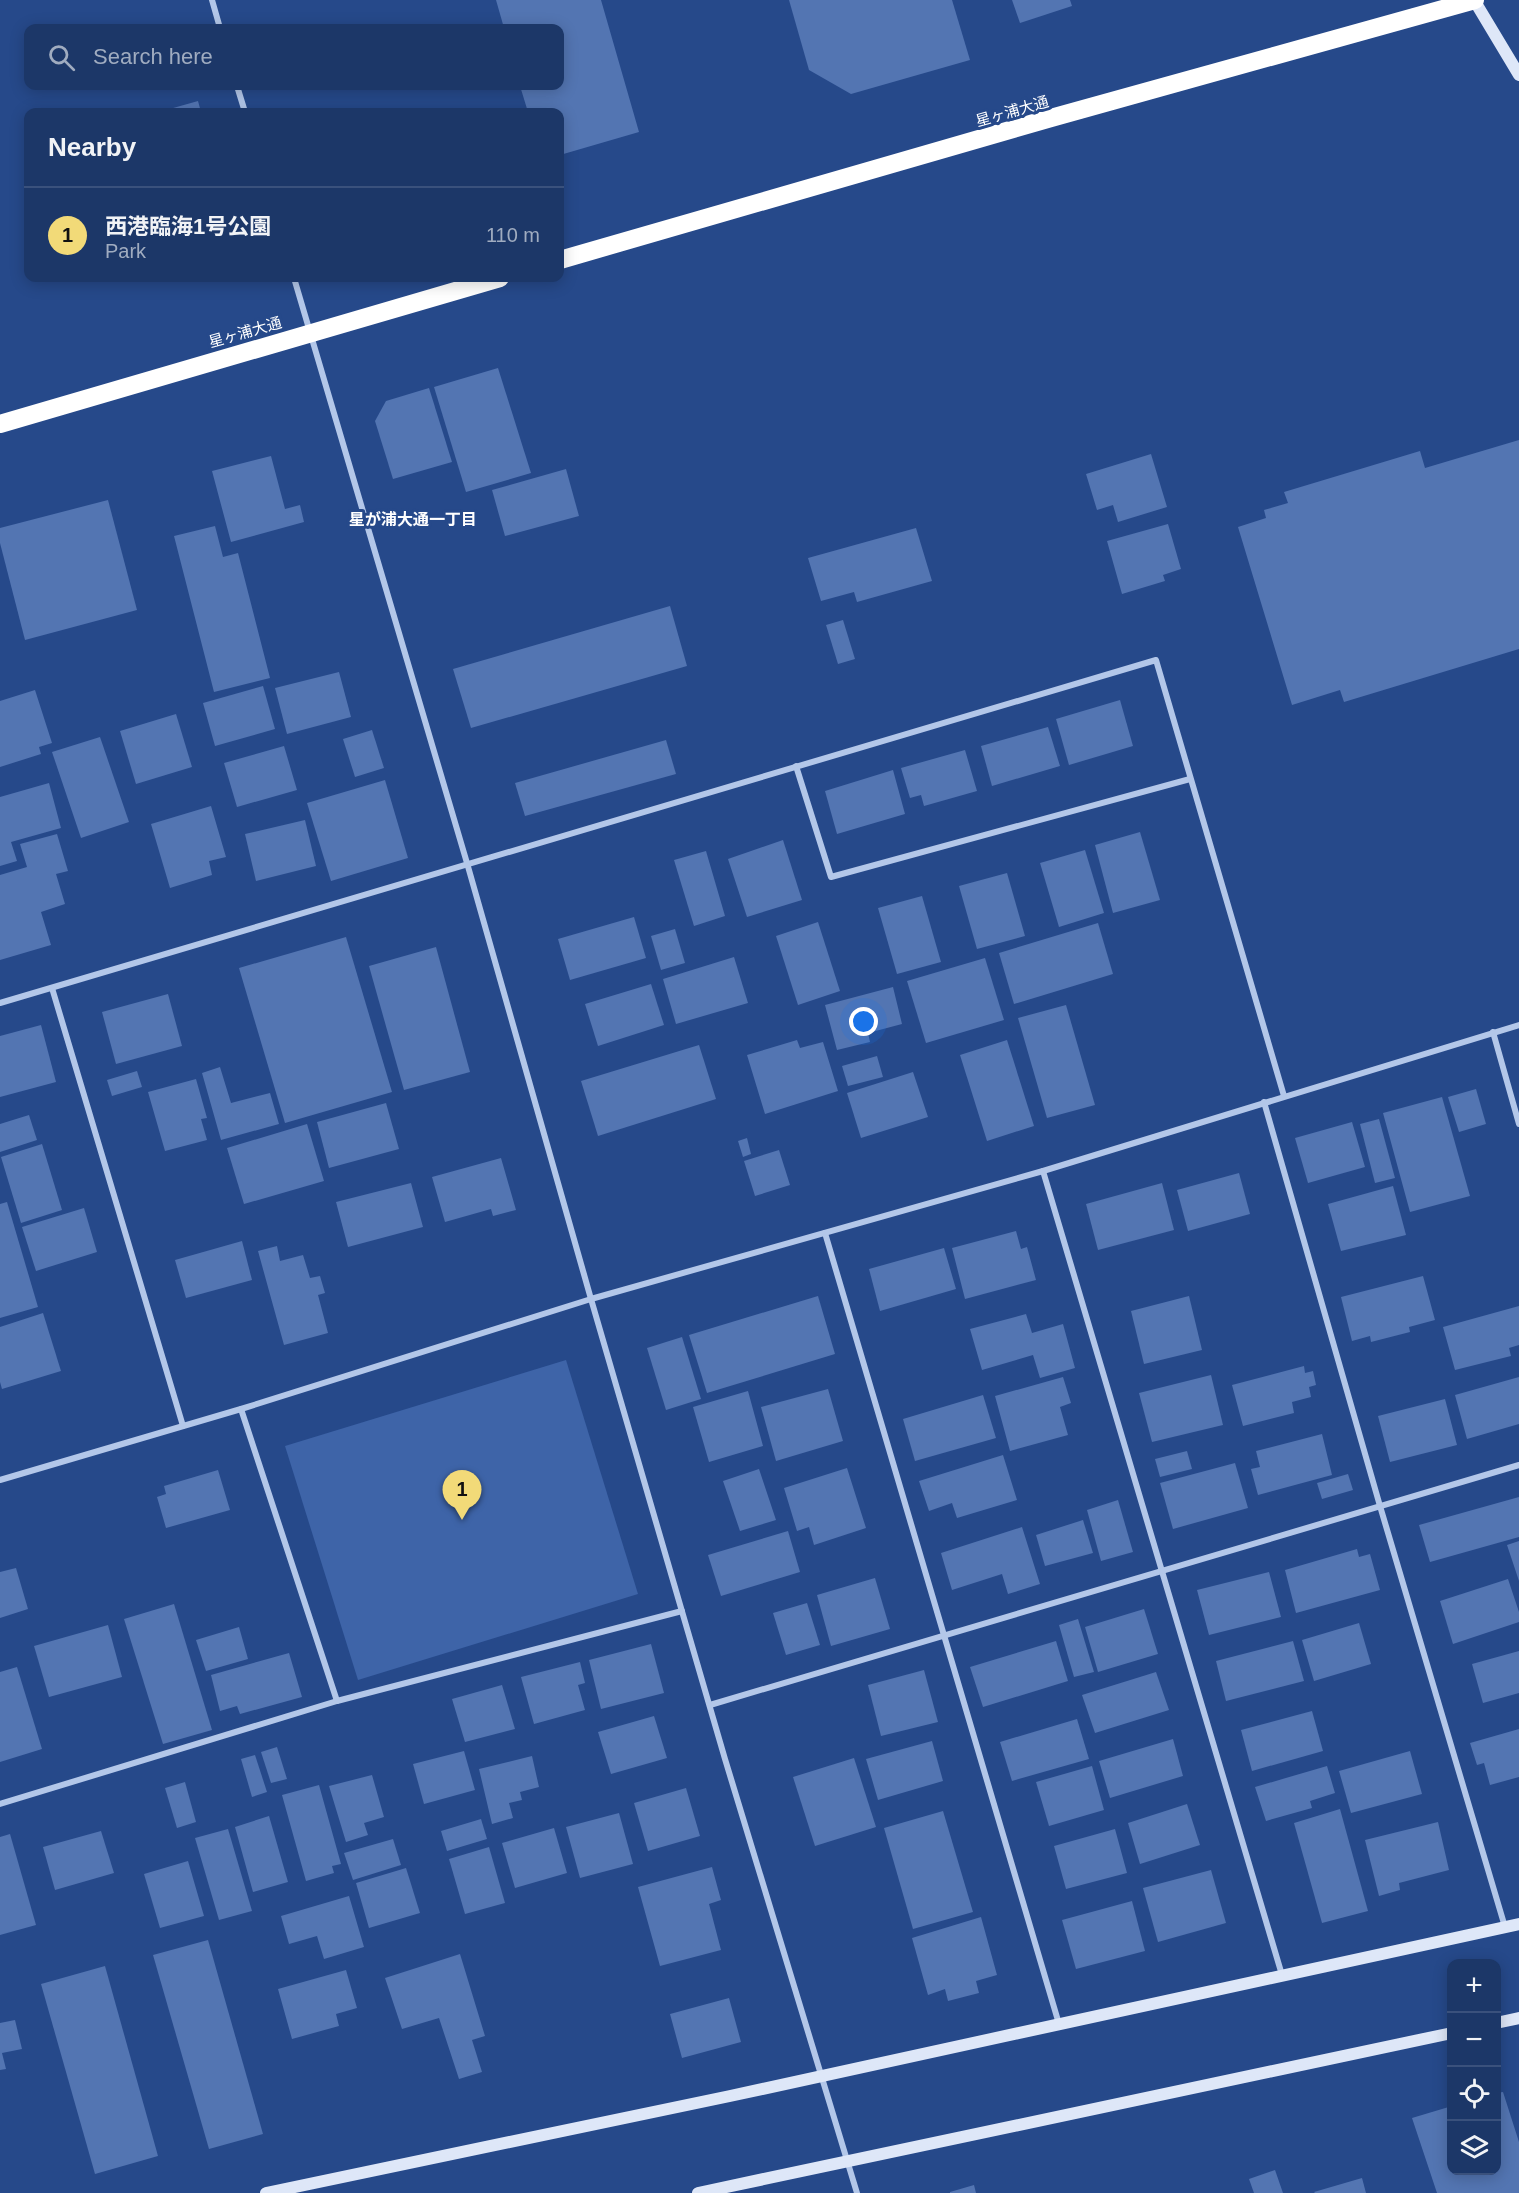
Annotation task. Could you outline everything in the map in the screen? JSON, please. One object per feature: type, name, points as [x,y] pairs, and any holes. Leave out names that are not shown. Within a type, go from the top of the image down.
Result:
[{"type":"highway","name":"星ヶ浦大通","points":[[564,259],[1051,118],[1474,0]]},
{"type":"highway","name":"星ヶ浦大通","points":[[0,424],[486,282]]},
{"type":"street","points":[[212,0],[219,24]]},
{"type":"street","points":[[1474,0],[1519,75]]},
{"type":"street","points":[[238,90],[244,108]]},
{"type":"street","points":[[295,282],[467,863],[682,1611],[856,2193]]},
{"type":"street","points":[[0,1003],[1156,660],[1284,1096]]},
{"type":"street","points":[[796,766],[831,878],[1190,778]]},
{"type":"street","points":[[52,988],[183,1426]]},
{"type":"street","points":[[0,1480],[241,1409],[591,1299],[1043,1171],[1519,1025]]},
{"type":"street","points":[[1493,1032],[1519,1124]]},
{"type":"street","points":[[1264,1102],[1380,1506],[1505,1927]]},
{"type":"street","points":[[1043,1171],[1282,1975]]},
{"type":"street","points":[[825,1233],[1059,2024]]},
{"type":"street","points":[[241,1409],[337,1701]]},
{"type":"street","points":[[710,1705],[1519,1465]]},
{"type":"street","points":[[0,1804],[337,1701],[682,1611]]},
{"type":"street","points":[[266,2193],[1519,1924]]},
{"type":"street","points":[[1501,2022],[1519,2018]]},
{"type":"street","points":[[698,2193],[1447,2034]]},
{"type":"shaded area","points":[[566,1360],[638,1594],[358,1680],[285,1446]]},
{"type":"building","points":[[496,0],[601,0],[639,132],[564,154],[564,108],[527,108],[521,90],[564,90],[564,24],[503,24]]},
{"type":"building","points":[[789,0],[952,0],[970,60],[851,94],[809,70]]},
{"type":"building","points":[[1012,0],[1070,0],[1072,6],[1020,23]]},
{"type":"building","points":[[198,101],[200,108],[173,108]]},
{"type":"building","points":[[498,368],[531,473],[466,492],[434,387]]},
{"type":"building","points":[[429,388],[452,462],[393,479],[375,421],[386,401]]},
{"type":"building","points":[[1519,440],[1519,649],[1344,702],[1340,690],[1292,705],[1238,527],[1266,518],[1264,510],[1288,503],[1284,492],[1420,451],[1425,468]]},
{"type":"building","points":[[1151,454],[1167,507],[1118,522],[1113,505],[1097,510],[1086,474]]},
{"type":"building","points":[[271,456],[285,509],[300,505],[304,522],[231,542],[212,471]]},
{"type":"building","points":[[566,469],[579,516],[505,536],[492,490]]},
{"type":"building","points":[[108,500],[137,610],[25,640],[0,543],[0,528]]},
{"type":"building","points":[[1168,524],[1181,569],[1163,575],[1165,581],[1122,594],[1107,541]]},
{"type":"building","points":[[215,526],[223,557],[238,553],[270,678],[214,692],[174,536]]},
{"type":"building","points":[[916,528],[932,581],[857,602],[854,592],[821,601],[808,558]]},
{"type":"building","points":[[670,606],[687,666],[471,728],[453,669]]},
{"type":"building","points":[[843,620],[855,659],[838,664],[826,625]]},
{"type":"building","points":[[339,672],[351,717],[287,734],[275,688]]},
{"type":"building","points":[[263,686],[275,729],[215,746],[203,703]]},
{"type":"building","points":[[35,690],[52,743],[39,747],[41,754],[0,767],[0,701]]},
{"type":"building","points":[[1120,700],[1133,746],[1069,765],[1056,719]]},
{"type":"building","points":[[176,714],[192,767],[136,784],[120,731]]},
{"type":"building","points":[[1048,727],[1060,766],[992,786],[981,746]]},
{"type":"building","points":[[372,730],[384,768],[355,777],[343,739]]},
{"type":"building","points":[[100,737],[129,822],[81,838],[52,752]]},
{"type":"building","points":[[666,740],[676,774],[525,816],[515,783]]},
{"type":"building","points":[[284,746],[297,790],[237,807],[224,763]]},
{"type":"building","points":[[965,750],[977,791],[924,806],[921,795],[910,798],[901,768]]},
{"type":"building","points":[[893,770],[905,814],[837,834],[825,791]]},
{"type":"building","points":[[385,780],[408,858],[331,881],[307,803]]},
{"type":"building","points":[[49,783],[61,828],[11,842],[17,861],[0,866],[0,797]]},
{"type":"building","points":[[211,806],[226,857],[209,861],[212,875],[170,888],[151,824]]},
{"type":"building","points":[[305,820],[316,866],[256,881],[245,834]]},
{"type":"building","points":[[1140,832],[1160,900],[1113,913],[1095,845]]},
{"type":"building","points":[[57,834],[68,871],[56,874],[65,904],[41,912],[51,945],[0,960],[0,875],[27,867],[20,844]]},
{"type":"building","points":[[783,840],[802,900],[747,917],[728,859]]},
{"type":"building","points":[[1085,850],[1104,913],[1059,927],[1040,863]]},
{"type":"building","points":[[706,851],[725,916],[694,926],[674,860]]},
{"type":"building","points":[[1007,873],[1025,936],[977,949],[959,886]]},
{"type":"building","points":[[922,896],[941,962],[897,974],[878,908]]},
{"type":"building","points":[[634,917],[646,958],[570,980],[558,939]]},
{"type":"building","points":[[818,922],[840,991],[798,1005],[776,936]]},
{"type":"building","points":[[1098,923],[1113,974],[1014,1004],[999,953]]},
{"type":"building","points":[[675,929],[685,963],[661,970],[651,936]]},
{"type":"building","points":[[346,937],[392,1092],[285,1123],[239,968]]},
{"type":"building","points":[[436,947],[470,1072],[404,1090],[369,966]]},
{"type":"building","points":[[734,957],[748,1003],[676,1024],[663,979]]},
{"type":"building","points":[[985,958],[1004,1020],[926,1043],[907,981]]},
{"type":"building","points":[[651,984],[664,1025],[598,1046],[585,1004]]},
{"type":"building","points":[[893,987],[902,1024],[868,1033],[870,1042],[837,1050],[825,1005]]},
{"type":"building","points":[[168,994],[182,1046],[116,1064],[102,1012]]},
{"type":"building","points":[[1066,1005],[1095,1105],[1047,1118],[1018,1018]]},
{"type":"building","points":[[41,1025],[56,1082],[0,1097],[0,1036]]},
{"type":"building","points":[[797,1040],[800,1048],[823,1042],[838,1091],[765,1114],[747,1055]]},
{"type":"building","points":[[1007,1040],[1034,1126],[987,1141],[960,1055]]},
{"type":"building","points":[[699,1045],[716,1099],[598,1136],[581,1081]]},
{"type":"building","points":[[877,1056],[883,1077],[848,1086],[842,1066]]},
{"type":"building","points":[[220,1067],[231,1103],[270,1093],[279,1124],[221,1140],[202,1073]]},
{"type":"building","points":[[137,1071],[142,1087],[112,1096],[107,1080]]},
{"type":"building","points":[[913,1072],[928,1117],[861,1138],[847,1093]]},
{"type":"building","points":[[196,1079],[207,1118],[201,1119],[207,1140],[165,1151],[148,1092]]},
{"type":"building","points":[[1476,1089],[1486,1124],[1459,1132],[1448,1097]]},
{"type":"building","points":[[1442,1097],[1470,1196],[1410,1212],[1383,1113]]},
{"type":"building","points":[[386,1103],[399,1149],[329,1168],[317,1122]]},
{"type":"building","points":[[29,1115],[37,1140],[0,1152],[0,1124]]},
{"type":"building","points":[[1379,1119],[1395,1178],[1375,1183],[1360,1124]]},
{"type":"building","points":[[1352,1122],[1365,1167],[1308,1183],[1295,1138]]},
{"type":"building","points":[[307,1124],[324,1181],[244,1204],[227,1148]]},
{"type":"building","points":[[747,1138],[751,1154],[743,1157],[738,1141]]},
{"type":"building","points":[[42,1144],[62,1210],[21,1223],[1,1157]]},
{"type":"building","points":[[779,1150],[790,1185],[755,1196],[744,1161]]},
{"type":"building","points":[[501,1158],[516,1210],[493,1216],[491,1209],[445,1222],[432,1177]]},
{"type":"building","points":[[1239,1173],[1250,1214],[1188,1231],[1177,1190]]},
{"type":"building","points":[[411,1183],[423,1227],[348,1247],[336,1202]]},
{"type":"building","points":[[1162,1183],[1174,1230],[1098,1250],[1086,1204]]},
{"type":"building","points":[[1393,1186],[1406,1235],[1341,1251],[1328,1204]]},
{"type":"building","points":[[7,1202],[38,1307],[0,1318],[0,1204]]},
{"type":"building","points":[[84,1208],[97,1252],[36,1271],[22,1227]]},
{"type":"building","points":[[1016,1231],[1021,1249],[1027,1247],[1036,1280],[965,1299],[952,1248]]},
{"type":"building","points":[[242,1241],[252,1280],[186,1298],[175,1260]]},
{"type":"building","points":[[277,1246],[280,1261],[303,1255],[310,1278],[320,1276],[325,1293],[318,1295],[328,1333],[284,1345],[258,1251]]},
{"type":"building","points":[[944,1248],[956,1289],[880,1311],[869,1269]]},
{"type":"building","points":[[1423,1276],[1435,1320],[1409,1327],[1410,1332],[1371,1342],[1370,1336],[1352,1341],[1341,1297]]},
{"type":"building","points":[[818,1296],[835,1354],[707,1393],[689,1335]]},
{"type":"building","points":[[1189,1296],[1202,1350],[1144,1364],[1131,1311]]},
{"type":"building","points":[[1519,1306],[1519,1345],[1509,1348],[1511,1356],[1455,1370],[1443,1327]]},
{"type":"building","points":[[43,1313],[61,1371],[2,1389],[0,1327]]},
{"type":"building","points":[[1026,1314],[1032,1333],[1063,1324],[1075,1368],[1040,1378],[1033,1355],[982,1370],[970,1329]]},
{"type":"building","points":[[682,1337],[701,1399],[666,1410],[647,1348]]},
{"type":"building","points":[[1304,1366],[1305,1373],[1313,1371],[1316,1385],[1309,1387],[1311,1397],[1292,1402],[1294,1413],[1243,1426],[1232,1385]]},
{"type":"building","points":[[1211,1375],[1223,1425],[1152,1442],[1139,1393]]},
{"type":"building","points":[[1063,1377],[1071,1403],[1060,1407],[1068,1435],[1010,1451],[995,1396]]},
{"type":"building","points":[[1519,1377],[1519,1424],[1467,1439],[1455,1395]]},
{"type":"building","points":[[828,1389],[843,1441],[776,1461],[761,1407]]},
{"type":"building","points":[[748,1391],[763,1446],[709,1462],[693,1407]]},
{"type":"building","points":[[983,1395],[996,1438],[915,1461],[903,1419]]},
{"type":"building","points":[[1445,1399],[1457,1445],[1390,1462],[1378,1416]]},
{"type":"building","points":[[1322,1434],[1332,1475],[1258,1495],[1251,1469],[1260,1467],[1256,1451]]},
{"type":"building","points":[[1187,1451],[1192,1469],[1160,1477],[1155,1459]]},
{"type":"building","points":[[1003,1455],[1017,1500],[957,1518],[952,1503],[929,1511],[919,1481]]},
{"type":"building","points":[[1235,1463],[1248,1508],[1173,1529],[1160,1483]]},
{"type":"building","points":[[847,1468],[866,1528],[814,1545],[809,1527],[797,1531],[784,1488]]},
{"type":"building","points":[[759,1469],[776,1520],[740,1531],[723,1481]]},
{"type":"building","points":[[218,1470],[230,1510],[166,1528],[157,1497],[166,1494],[164,1486]]},
{"type":"building","points":[[1348,1474],[1353,1490],[1322,1499],[1317,1483]]},
{"type":"building","points":[[1519,1497],[1519,1537],[1430,1562],[1419,1525]]},
{"type":"building","points":[[1118,1500],[1133,1552],[1101,1561],[1087,1510]]},
{"type":"building","points":[[1083,1520],[1093,1553],[1045,1566],[1036,1535]]},
{"type":"building","points":[[1022,1527],[1040,1584],[1008,1594],[1002,1574],[952,1590],[941,1553]]},
{"type":"building","points":[[788,1531],[800,1572],[721,1596],[708,1555]]},
{"type":"building","points":[[1519,1541],[1519,1581],[1507,1545]]},
{"type":"building","points":[[1357,1549],[1359,1557],[1370,1554],[1380,1590],[1296,1613],[1285,1570]]},
{"type":"building","points":[[16,1568],[28,1609],[0,1618],[0,1572]]},
{"type":"building","points":[[1269,1572],[1281,1617],[1209,1635],[1197,1590]]},
{"type":"building","points":[[875,1578],[890,1629],[831,1646],[817,1595]]},
{"type":"building","points":[[1508,1579],[1519,1612],[1519,1622],[1453,1644],[1440,1601]]},
{"type":"building","points":[[807,1603],[820,1645],[786,1655],[773,1613]]},
{"type":"building","points":[[174,1604],[212,1730],[163,1744],[124,1619]]},
{"type":"building","points":[[1144,1609],[1158,1654],[1098,1672],[1085,1627]]},
{"type":"building","points":[[1078,1619],[1094,1672],[1074,1677],[1059,1625]]},
{"type":"building","points":[[1359,1623],[1371,1664],[1314,1681],[1302,1640]]},
{"type":"building","points":[[108,1625],[122,1677],[49,1697],[34,1646]]},
{"type":"building","points":[[239,1627],[248,1659],[206,1671],[196,1640]]},
{"type":"building","points":[[1056,1641],[1068,1681],[983,1707],[970,1667]]},
{"type":"building","points":[[1293,1641],[1304,1681],[1226,1701],[1216,1661]]},
{"type":"building","points":[[651,1644],[664,1693],[601,1709],[589,1660]]},
{"type":"building","points":[[1519,1651],[1519,1693],[1483,1703],[1472,1664]]},
{"type":"building","points":[[289,1653],[302,1697],[240,1714],[237,1706],[220,1711],[211,1675]]},
{"type":"building","points":[[580,1662],[585,1683],[578,1685],[585,1710],[534,1724],[521,1677]]},
{"type":"building","points":[[17,1667],[42,1749],[0,1762],[0,1672]]},
{"type":"building","points":[[924,1670],[938,1722],[881,1736],[868,1685]]},
{"type":"building","points":[[1156,1672],[1169,1710],[1095,1733],[1082,1695]]},
{"type":"building","points":[[502,1685],[515,1729],[465,1742],[452,1699]]},
{"type":"building","points":[[1312,1711],[1323,1751],[1252,1771],[1241,1730]]},
{"type":"building","points":[[654,1716],[667,1758],[611,1774],[598,1732]]},
{"type":"building","points":[[1077,1719],[1089,1759],[1012,1781],[1000,1742]]},
{"type":"building","points":[[1519,1729],[1519,1777],[1490,1785],[1484,1763],[1477,1765],[1470,1743]]},
{"type":"building","points":[[1173,1739],[1183,1776],[1110,1798],[1099,1761]]},
{"type":"building","points":[[932,1741],[943,1781],[878,1800],[866,1759]]},
{"type":"building","points":[[277,1747],[287,1779],[271,1783],[261,1752]]},
{"type":"building","points":[[464,1751],[475,1790],[424,1804],[413,1764]]},
{"type":"building","points":[[1410,1751],[1422,1794],[1351,1813],[1339,1771]]},
{"type":"building","points":[[255,1755],[267,1792],[252,1797],[241,1759]]},
{"type":"building","points":[[532,1756],[539,1787],[520,1792],[522,1800],[509,1803],[513,1818],[492,1824],[479,1769]]},
{"type":"building","points":[[854,1758],[876,1827],[815,1846],[793,1777]]},
{"type":"building","points":[[1092,1766],[1104,1810],[1049,1826],[1036,1782]]},
{"type":"building","points":[[1327,1766],[1335,1793],[1310,1801],[1312,1808],[1266,1821],[1255,1787]]},
{"type":"building","points":[[372,1775],[384,1817],[364,1823],[368,1835],[346,1842],[329,1786]]},
{"type":"building","points":[[185,1782],[196,1822],[177,1828],[165,1788]]},
{"type":"building","points":[[319,1785],[341,1864],[332,1866],[334,1873],[306,1881],[282,1795]]},
{"type":"building","points":[[686,1788],[700,1836],[648,1851],[634,1803]]},
{"type":"building","points":[[1187,1804],[1200,1845],[1140,1864],[1128,1823]]},
{"type":"building","points":[[1340,1809],[1368,1911],[1322,1923],[1294,1823]]},
{"type":"building","points":[[943,1811],[973,1912],[913,1929],[884,1828]]},
{"type":"building","points":[[619,1813],[633,1864],[580,1878],[566,1827]]},
{"type":"building","points":[[269,1816],[288,1882],[253,1892],[235,1827]]},
{"type":"building","points":[[481,1819],[487,1839],[447,1851],[441,1831]]},
{"type":"building","points":[[1438,1822],[1449,1870],[1399,1883],[1400,1890],[1379,1896],[1365,1840]]},
{"type":"building","points":[[554,1828],[567,1873],[515,1888],[502,1843]]},
{"type":"building","points":[[228,1829],[252,1911],[219,1920],[195,1838]]},
{"type":"building","points":[[1115,1829],[1127,1873],[1066,1889],[1054,1846]]},
{"type":"building","points":[[101,1831],[114,1873],[55,1890],[43,1847]]},
{"type":"building","points":[[10,1834],[36,1925],[0,1935],[0,1837]]},
{"type":"building","points":[[393,1839],[401,1865],[353,1880],[344,1853]]},
{"type":"building","points":[[489,1847],[505,1903],[465,1914],[449,1859]]},
{"type":"building","points":[[188,1861],[204,1916],[160,1928],[144,1874]]},
{"type":"building","points":[[712,1867],[721,1900],[709,1904],[721,1950],[660,1966],[638,1887]]},
{"type":"building","points":[[406,1868],[420,1913],[369,1928],[356,1883]]},
{"type":"building","points":[[1211,1870],[1226,1923],[1158,1942],[1143,1888]]},
{"type":"building","points":[[349,1896],[364,1947],[324,1959],[317,1936],[289,1944],[281,1916]]},
{"type":"building","points":[[1132,1901],[1145,1951],[1076,1969],[1062,1920]]},
{"type":"building","points":[[981,1917],[997,1975],[976,1981],[979,1993],[948,2001],[945,1989],[928,1995],[912,1938]]},
{"type":"building","points":[[208,1940],[263,2134],[209,2149],[153,1955]]},
{"type":"building","points":[[460,1954],[485,2036],[472,2040],[482,2072],[459,2079],[439,2018],[402,2029],[385,1978]]},
{"type":"building","points":[[105,1966],[158,2156],[95,2174],[41,1984]]},
{"type":"building","points":[[346,1970],[357,2008],[336,2014],[339,2026],[292,2039],[278,1989]]},
{"type":"building","points":[[729,1998],[741,2042],[682,2058],[670,2014]]},
{"type":"building","points":[[15,2020],[22,2049],[2,2053],[6,2069],[0,2070],[0,2023]]},
{"type":"building","points":[[1501,2092],[1503,2092],[1519,2142],[1519,2193],[1437,2193],[1412,2118],[1447,2108],[1447,2175],[1501,2175]]},
{"type":"building","points":[[1275,2170],[1283,2193],[1254,2193],[1249,2179]]},
{"type":"building","points":[[1362,2178],[1366,2193],[1314,2192]]},
{"type":"building","points":[[974,2185],[976,2193],[950,2193],[950,2192]]},
{"type":"place","name":"西港臨海1号公園","points":[[462,1520]]},
{"type":"district","name":"星が浦大通一丁目","points":[[413,519]]}]
